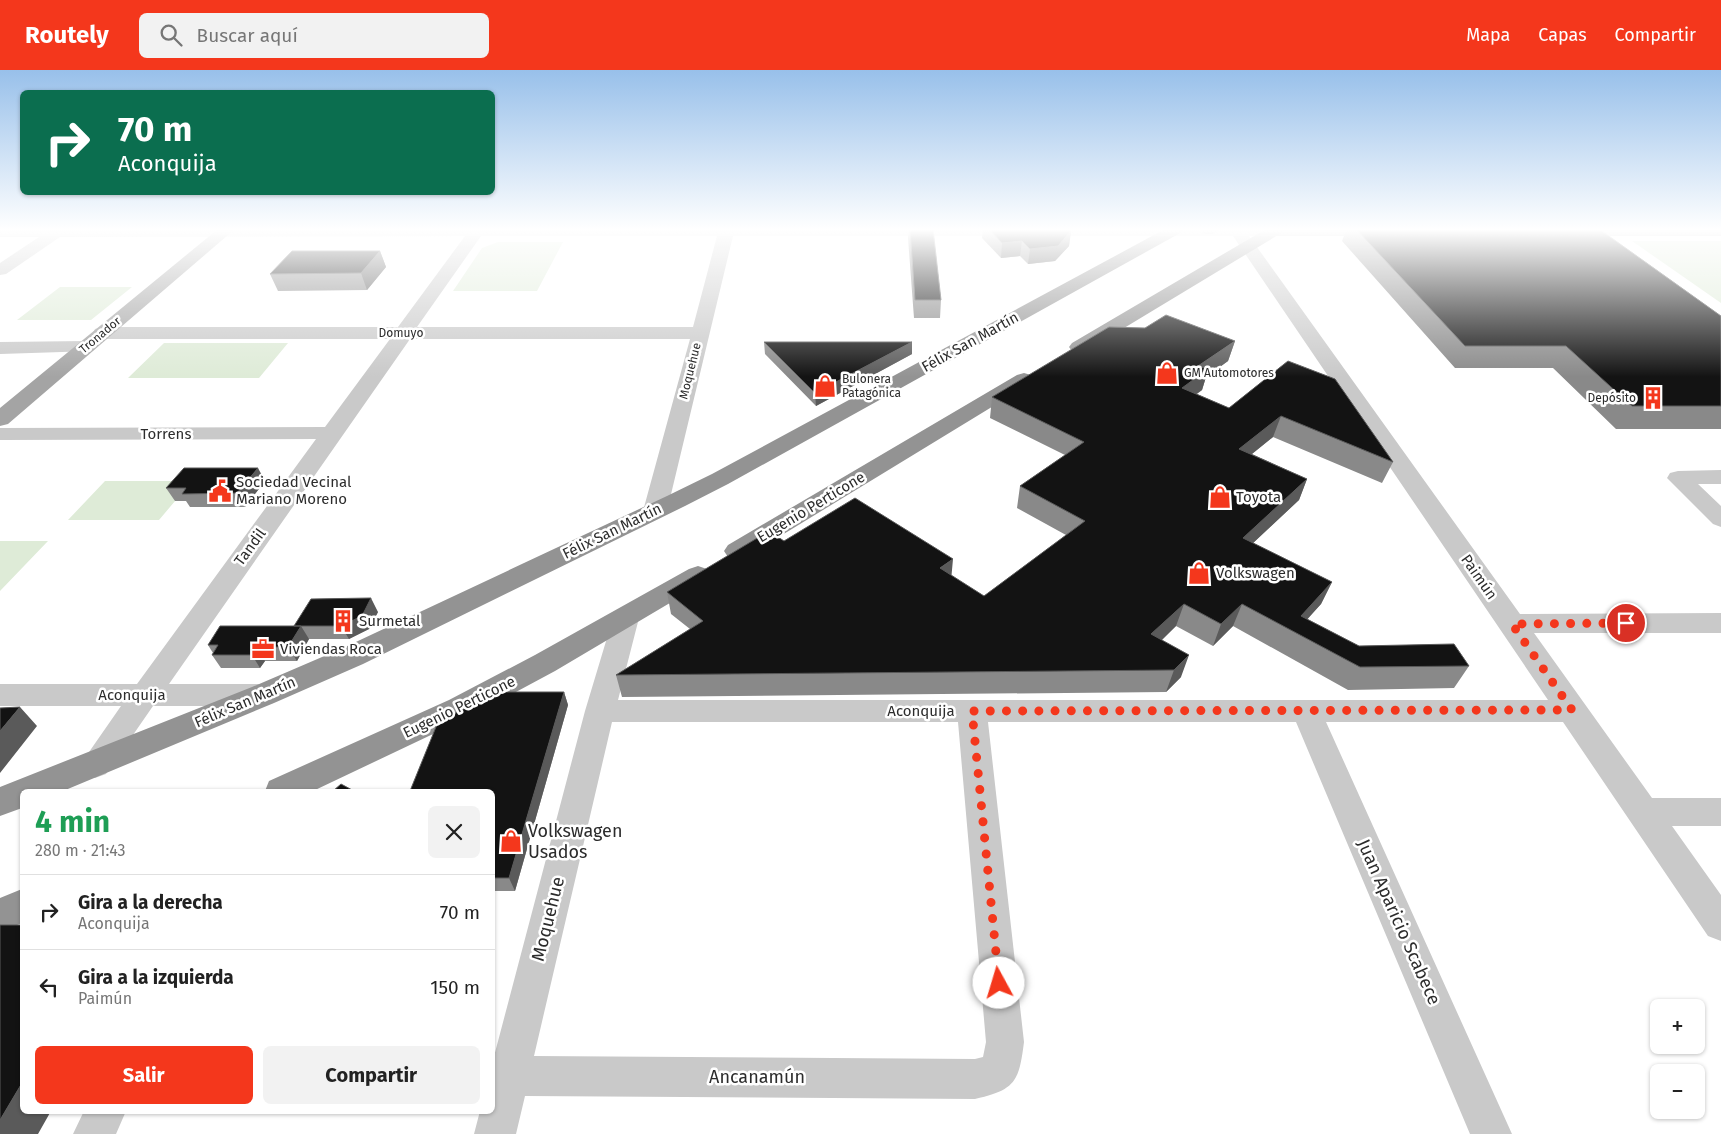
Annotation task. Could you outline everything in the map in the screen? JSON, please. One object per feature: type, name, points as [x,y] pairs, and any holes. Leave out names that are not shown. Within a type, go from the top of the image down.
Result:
[{"type":"highway","name":"Félix San Martín","points":[[33,789],[264,695],[402,633],[655,511],[720,479],[1085,279]]},
{"type":"highway","name":"Eugenio Perticone","points":[[285,789],[460,708],[626,618],[1052,363],[1176,279]]},
{"type":"highway","points":[[0,802],[20,794]]},
{"type":"highway","points":[[0,915],[20,907]]},
{"type":"main road","name":"Tronador","points":[[0,420],[167,279]]},
{"type":"street","name":"Tandil","points":[[95,765],[443,279]]},
{"type":"street","name":"Moquehue","points":[[655,511],[714,279]]},
{"type":"street","name":"Paimún","points":[[1271,279],[1721,924]]},
{"type":"street","name":"Domuyo","points":[[102,333],[700,333]]},
{"type":"street","points":[[0,348],[86,347]]},
{"type":"street","name":"Torrens","points":[[0,434],[332,433]]},
{"type":"street","points":[[1721,477],[1678,478],[1721,519]]},
{"type":"street","name":"Moquehue","points":[[495,1134],[600,711],[626,618]]},
{"type":"street","points":[[1512,624],[1721,623]]},
{"type":"street","name":"Aconquija","points":[[0,695],[264,695]]},
{"type":"street","name":"Aconquija","points":[[600,711],[1572,710]]},
{"type":"street","name":"Ancanamún","points":[[509,1076],[975,1078],[989,1076],[1001,1068],[1005,1042],[972,711]]},
{"type":"street","name":"Juan Aparicio Scabece","points":[[1306,711],[1491,1134]]},
{"type":"street","points":[[1643,812],[1721,812]]},
{"type":"street","points":[[94,1134],[104,1114]]},
{"type":"green space","points":[[461,279],[544,279],[537,291],[453,291]]},
{"type":"green space","points":[[1686,279],[1721,279],[1721,303]]},
{"type":"green space","points":[[60,287],[132,287],[91,320],[17,320]]},
{"type":"green space","points":[[164,343],[288,343],[259,378],[128,378]]},
{"type":"green space","points":[[105,481],[192,481],[159,520],[68,520]]},
{"type":"green space","points":[[0,541],[48,541],[0,591]]},
{"type":"building","points":[[913,279],[939,279],[941,300],[915,300]]},
{"type":"building","points":[[1402,279],[1669,279],[1721,316],[1721,406],[1632,406],[1566,346],[1465,346]]},
{"type":"building","points":[[1166,315],[1235,341],[1198,366],[1208,369],[1182,388],[1229,408],[1288,361],[1335,379],[1393,462],[1281,416],[1239,449],[1307,479],[1243,538],[1332,582],[1301,616],[1359,646],[1454,644],[1469,666],[1360,667],[1242,604],[1221,624],[1184,604],[1151,634],[1189,655],[1174,670],[616,675],[703,621],[667,592],[769,531],[784,541],[855,498],[953,559],[940,568],[984,596],[1085,521],[1020,486],[1084,442],[992,397],[1109,327],[1145,328]]},
{"type":"building","points":[[764,342],[912,342],[815,393]]},
{"type":"building","points":[[184,468],[258,468],[237,493],[182,494],[186,488],[166,488]]},
{"type":"building","points":[[371,598],[362,616],[341,626],[294,626],[311,599]]},
{"type":"building","points":[[220,626],[301,626],[288,647],[256,647],[252,655],[212,655],[218,645],[208,645]]},
{"type":"building","name":"Volkswagen Usados","points":[[497,692],[564,692],[509,878],[495,878],[495,789],[411,789],[438,722]]},
{"type":"building","points":[[20,707],[0,731],[0,708]]},
{"type":"building","points":[[341,784],[350,789],[335,789]]},
{"type":"building","points":[[0,925],[20,925],[20,1086],[0,1120]]},
{"type":"place","name":"GM Automotores","points":[[1167,373]]},
{"type":"place","name":"Bulonera Patagónica","points":[[825,386]]},
{"type":"place","name":"Depósito","points":[[1653,398]]},
{"type":"place","name":"Sociedad Vecinal Mariano Moreno","points":[[220,491]]},
{"type":"place","name":"Toyota","points":[[1220,497]]},
{"type":"place","name":"Volkswagen","points":[[1199,573]]},
{"type":"place","name":"Surmetal","points":[[343,621]]},
{"type":"place","name":"Viviendas Roca","points":[[263,649]]},
{"type":"place","name":"Volkswagen Usados","points":[[511,841]]},
{"type":"route","points":[[999,983],[972,711],[1572,710],[1512,624],[1626,623]]}]
